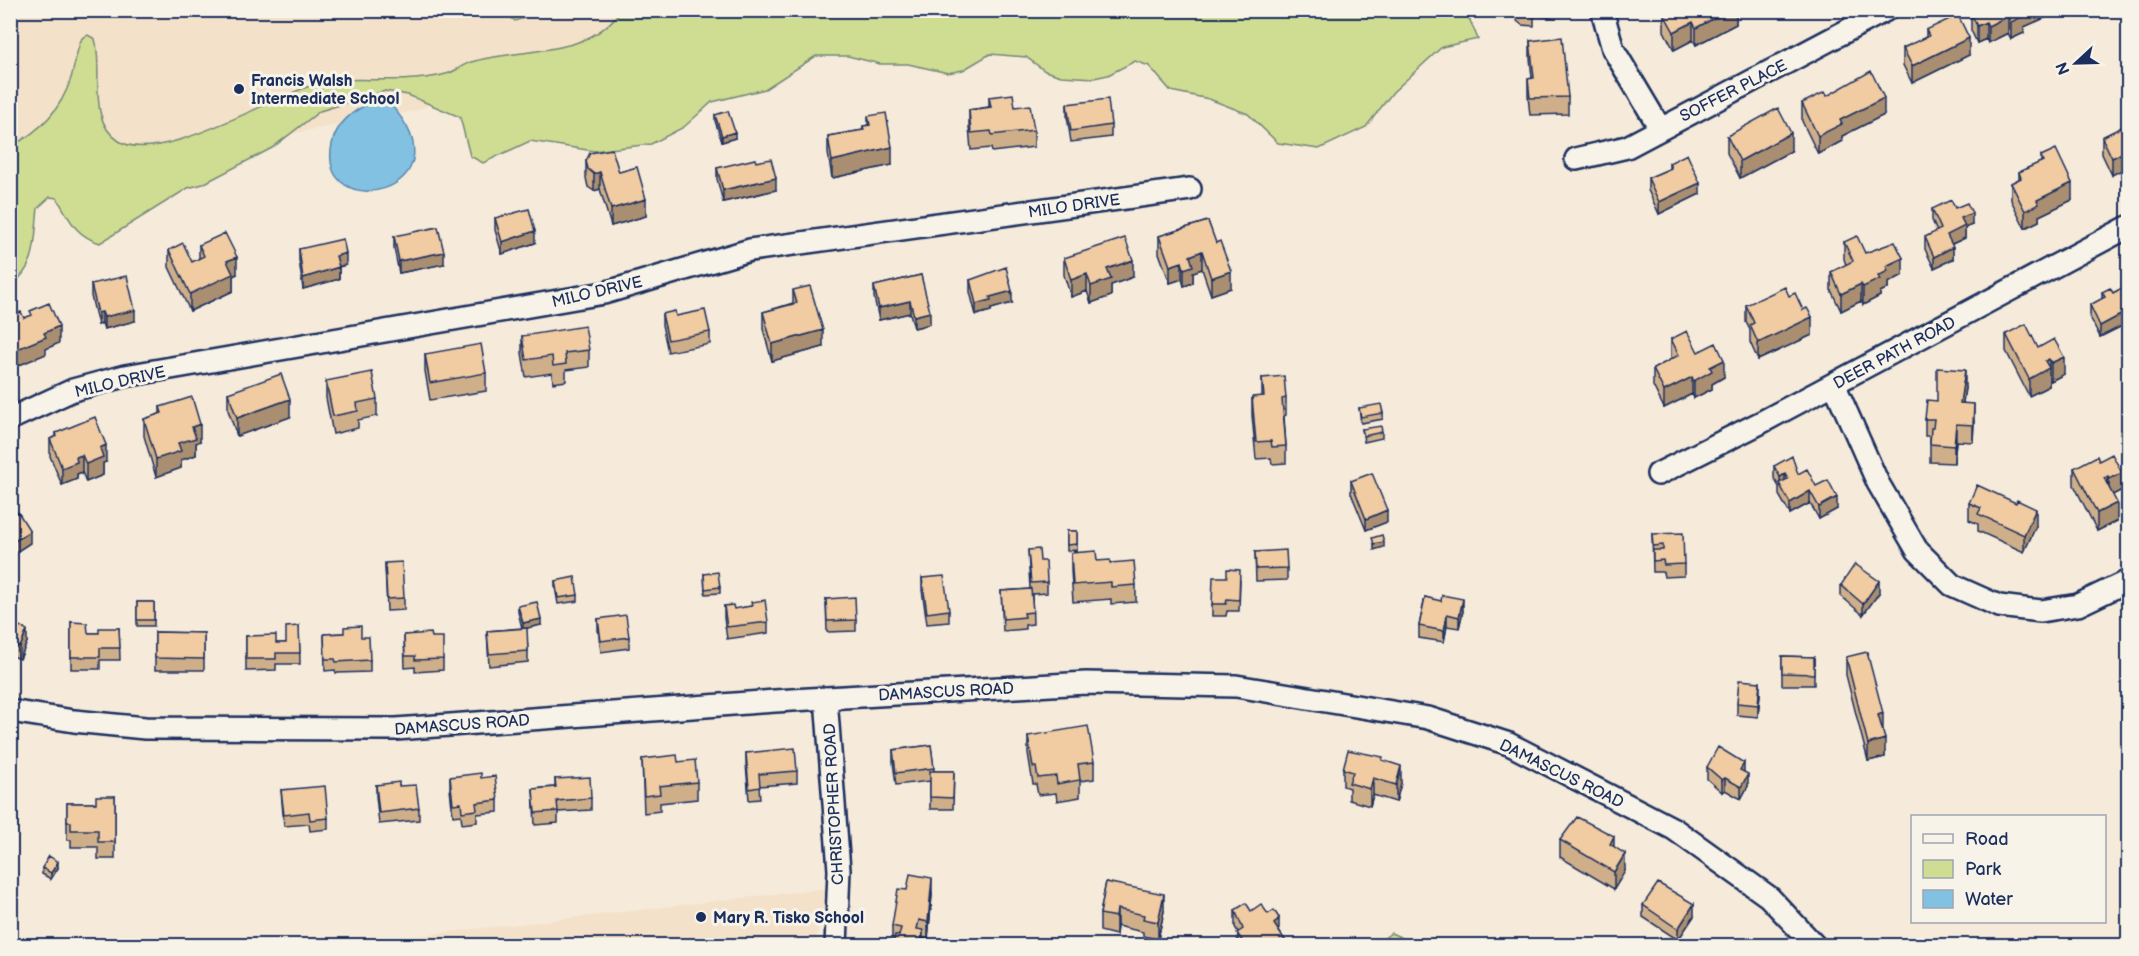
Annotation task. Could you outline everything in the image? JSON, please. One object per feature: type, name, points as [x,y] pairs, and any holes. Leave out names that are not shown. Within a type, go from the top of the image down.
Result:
[{"type":"street","points":[[1602,10],[1613,49],[1660,128]]},
{"type":"street","name":"SOFFER PLACE","points":[[1576,159],[1627,147],[1886,10]]},
{"type":"street","name":"MILO DRIVE","points":[[10,419],[73,390],[125,376],[604,292],[750,250],[1190,189]]},
{"type":"street","name":"DEER PATH ROAD","points":[[1658,474],[1834,384],[2128,227]]},
{"type":"street","points":[[1834,384],[1878,483],[1917,550],[1952,585],[1999,606],[2041,611],[2078,605],[2128,581]]},
{"type":"street","name":"DAMASCUS ROAD","points":[[10,711],[63,720],[145,728],[396,729],[1086,682],[1236,686],[1428,718],[1509,744],[1674,829],[1769,897],[1815,945]]},
{"type":"street","name":"CHRISTOPHER ROAD","points":[[826,698],[839,870],[836,945]]},
{"type":"shaded area","name":"Francis Walsh Intermediate School","points":[[11,11],[658,11],[415,111],[11,185]]},
{"type":"shaded area","name":"Mary R. Tisko School","points":[[827,888],[815,945],[337,945]]},
{"type":"green space","points":[[503,11],[545,11],[515,21]]},
{"type":"green space","points":[[620,11],[1466,11],[1478,39],[1442,47],[1393,92],[1366,127],[1319,149],[1278,143],[1248,114],[1209,99],[1171,91],[1149,66],[1135,61],[1108,75],[1094,78],[1061,76],[1045,71],[1026,57],[990,54],[963,70],[948,73],[908,64],[880,64],[848,56],[816,56],[765,89],[712,102],[684,127],[651,144],[594,151],[530,141],[483,163],[470,156],[460,117],[408,95],[385,91],[320,111],[272,148],[203,184],[188,188],[100,243],[79,231],[57,198],[50,197],[38,208],[35,242],[30,261],[20,278],[11,286],[11,146],[40,127],[55,110],[67,90],[82,38],[88,35],[95,39],[99,108],[103,121],[109,132],[119,141],[137,146],[161,145],[188,137],[319,83],[342,80],[403,80],[439,76],[471,62],[490,57],[552,49],[572,44],[590,37],[606,26]]},
{"type":"green space","points":[[1391,933],[1418,945],[1375,945]]},
{"type":"water","points":[[371,103],[390,104],[410,134],[413,159],[403,177],[385,188],[365,191],[345,185],[333,170],[332,144],[341,124]]},
{"type":"building","points":[[1670,10],[1729,10],[1696,28],[1693,22],[1674,32],[1664,14]]},
{"type":"building","points":[[1976,10],[2024,10],[2022,11],[2024,16],[2011,22],[2008,16],[1988,26],[1986,22],[1977,26],[1971,13]]},
{"type":"building","points":[[1958,15],[1969,38],[1912,66],[1903,48],[1929,36],[1926,30]]},
{"type":"building","points":[[1562,37],[1568,97],[1530,98],[1528,79],[1534,78],[1530,41]]},
{"type":"building","points":[[1871,71],[1884,98],[1840,120],[1842,124],[1818,136],[1802,103],[1825,92],[1827,96]]},
{"type":"building","points":[[1013,94],[1015,107],[1030,105],[1034,130],[992,135],[991,131],[971,133],[969,110],[991,107],[989,97]]},
{"type":"building","points":[[1108,99],[1111,125],[1071,131],[1067,104]]},
{"type":"building","points":[[1778,108],[1791,133],[1740,161],[1727,136]]},
{"type":"building","points":[[728,111],[735,132],[722,136],[715,115]]},
{"type":"building","points":[[886,113],[892,147],[832,161],[828,136],[864,130],[863,126],[870,125],[868,116]]},
{"type":"building","points":[[2128,116],[2128,150],[2112,158],[2102,137],[2126,125],[2123,118]]},
{"type":"building","points":[[612,149],[619,172],[637,167],[646,199],[611,209],[600,172],[594,174],[588,169],[586,161],[590,153]]},
{"type":"building","points":[[2056,149],[2072,183],[2037,200],[2039,204],[2025,211],[2011,183],[2021,178],[2019,172],[2043,161],[2041,156]]},
{"type":"building","points":[[1687,154],[1700,183],[1659,202],[1648,178],[1671,168],[1669,163]]},
{"type":"building","points":[[755,159],[756,162],[771,159],[776,178],[723,190],[717,168]]},
{"type":"building","points":[[1951,200],[1955,208],[1967,203],[1972,213],[1961,218],[1965,226],[1947,235],[1953,247],[1934,257],[1925,237],[1941,229],[1932,209]]},
{"type":"building","points":[[529,209],[535,231],[502,242],[495,218]]},
{"type":"building","points":[[1208,221],[1216,243],[1220,241],[1231,271],[1211,278],[1202,251],[1190,256],[1193,266],[1184,269],[1182,262],[1170,266],[1159,236]]},
{"type":"building","points":[[438,227],[444,252],[399,261],[394,236]]},
{"type":"building","points":[[225,233],[237,257],[227,261],[233,274],[190,294],[169,250],[183,243],[192,262],[204,256],[199,245]]},
{"type":"building","points":[[1857,236],[1865,253],[1895,242],[1903,258],[1886,266],[1888,271],[1878,276],[1880,279],[1863,287],[1861,284],[1841,294],[1831,272],[1853,261],[1844,242]]},
{"type":"building","points":[[1125,238],[1133,260],[1107,269],[1111,279],[1091,286],[1087,274],[1071,280],[1064,258]]},
{"type":"building","points":[[343,239],[346,253],[336,256],[339,267],[303,278],[299,249]]},
{"type":"building","points":[[1006,267],[1012,291],[990,297],[991,300],[976,304],[970,280]]},
{"type":"building","points":[[921,275],[930,312],[914,316],[910,301],[879,308],[874,286]]},
{"type":"building","points":[[127,276],[135,310],[104,317],[102,312],[98,313],[91,284]]},
{"type":"building","points":[[2128,285],[2128,314],[2126,316],[2124,313],[2100,326],[2090,305],[2105,297],[2102,292],[2110,288],[2113,293]]},
{"type":"building","points":[[810,286],[823,330],[772,344],[763,312],[797,303],[793,290]]},
{"type":"building","points":[[1785,287],[1789,296],[1795,293],[1803,310],[1807,308],[1812,317],[1758,343],[1750,325],[1754,323],[1746,305]]},
{"type":"building","points":[[49,303],[59,326],[44,333],[46,337],[10,352],[10,316],[21,312],[24,318],[32,315],[30,311]]},
{"type":"building","points":[[705,310],[710,332],[668,340],[662,314],[675,311],[676,316]]},
{"type":"building","points":[[2026,324],[2038,348],[2054,339],[2064,357],[2051,363],[2049,359],[2045,361],[2049,368],[2029,379],[2006,334]]},
{"type":"building","points":[[585,326],[589,350],[565,353],[566,364],[553,366],[552,356],[526,360],[522,336]]},
{"type":"building","points":[[1687,331],[1698,352],[1716,343],[1724,360],[1710,367],[1712,371],[1694,381],[1692,377],[1664,391],[1653,369],[1679,355],[1671,339]]},
{"type":"building","points":[[481,344],[486,373],[430,383],[425,354]]},
{"type":"building","points":[[1937,368],[1965,370],[1960,403],[1974,404],[1973,425],[1956,424],[1954,446],[1930,444],[1934,419],[1925,419],[1927,400],[1937,401]]},
{"type":"building","points":[[372,372],[377,399],[357,403],[358,411],[333,416],[326,381]]},
{"type":"building","points":[[281,374],[290,399],[237,418],[228,393]]},
{"type":"building","points":[[1284,376],[1286,398],[1282,399],[1286,446],[1272,447],[1271,441],[1256,442],[1252,397],[1264,396],[1262,378]]},
{"type":"building","points":[[192,397],[200,424],[192,427],[196,438],[178,443],[181,451],[156,459],[144,419],[162,413],[160,407]]},
{"type":"building","points":[[1381,404],[1383,413],[1361,417],[1359,408]]},
{"type":"building","points":[[95,417],[106,445],[100,448],[103,457],[86,464],[82,455],[76,457],[77,462],[62,468],[50,439],[57,436],[56,433]]},
{"type":"building","points":[[1381,426],[1382,432],[1364,436],[1362,429]]},
{"type":"building","points":[[2112,454],[2122,473],[2109,479],[2108,476],[2104,478],[2117,503],[2097,513],[2074,468],[2097,456],[2099,461]]},
{"type":"building","points":[[1792,456],[1798,474],[1807,469],[1816,486],[1828,480],[1837,497],[1819,507],[1810,491],[1790,503],[1779,483],[1788,479],[1785,474],[1780,477],[1774,466]]},
{"type":"building","points":[[1372,473],[1387,510],[1366,519],[1351,481]]},
{"type":"building","points":[[1977,485],[2016,503],[2017,500],[2036,509],[2024,535],[1978,514],[1981,508],[1969,503]]},
{"type":"building","points":[[18,512],[30,531],[10,544],[10,517]]},
{"type":"building","points":[[1067,531],[1077,531],[1077,544],[1067,545]]},
{"type":"building","points":[[1683,533],[1684,564],[1664,565],[1663,560],[1653,561],[1653,550],[1663,550],[1663,545],[1653,546],[1652,534]]},
{"type":"building","points":[[1382,535],[1384,542],[1374,544],[1372,538]]},
{"type":"building","points":[[1039,549],[1040,561],[1046,561],[1047,582],[1031,583],[1028,550]]},
{"type":"building","points":[[1286,550],[1287,568],[1256,569],[1255,552]]},
{"type":"building","points":[[1096,551],[1097,561],[1110,560],[1110,563],[1134,561],[1136,585],[1111,587],[1111,582],[1073,585],[1071,553]]},
{"type":"building","points":[[402,562],[404,598],[387,599],[385,563]]},
{"type":"building","points":[[1855,564],[1879,581],[1863,604],[1841,585]]},
{"type":"building","points":[[1227,569],[1240,570],[1239,600],[1227,599],[1226,604],[1212,604],[1213,577],[1227,577]]},
{"type":"building","points":[[718,572],[720,587],[705,589],[704,574]]},
{"type":"building","points":[[944,576],[949,610],[927,613],[922,578]]},
{"type":"building","points":[[575,577],[578,595],[558,598],[555,581]]},
{"type":"building","points":[[1031,589],[1033,612],[1024,613],[1025,617],[1003,619],[1001,591]]},
{"type":"building","points":[[1442,595],[1463,599],[1459,617],[1447,614],[1444,631],[1419,626],[1425,597],[1441,601]]},
{"type":"building","points":[[855,597],[856,620],[827,621],[826,599]]},
{"type":"building","points":[[765,600],[768,622],[727,627],[724,606],[733,605],[734,609],[752,606],[751,602]]},
{"type":"building","points":[[137,602],[154,602],[154,620],[137,620]]},
{"type":"building","points":[[537,602],[541,619],[523,623],[518,606]]},
{"type":"building","points":[[626,615],[629,637],[601,641],[598,619]]},
{"type":"building","points":[[10,621],[27,630],[20,647],[10,643]]},
{"type":"building","points":[[71,622],[87,623],[88,633],[99,633],[99,628],[119,628],[120,648],[100,648],[100,657],[71,657]]},
{"type":"building","points":[[299,626],[300,653],[276,653],[276,659],[246,659],[246,636],[276,635],[276,643],[286,643],[286,627]]},
{"type":"building","points":[[361,626],[361,637],[369,637],[370,660],[336,662],[335,659],[325,659],[324,634],[344,633],[344,627]]},
{"type":"building","points":[[527,628],[528,651],[489,654],[487,631]]},
{"type":"building","points":[[155,632],[204,633],[204,659],[155,658]]},
{"type":"building","points":[[431,633],[432,637],[443,637],[443,659],[415,660],[415,656],[405,656],[404,635]]},
{"type":"building","points":[[1867,652],[1883,713],[1878,715],[1885,739],[1868,744],[1846,657]]},
{"type":"building","points":[[1782,656],[1814,657],[1814,674],[1782,673]]},
{"type":"building","points":[[1739,680],[1760,682],[1758,705],[1737,703]]},
{"type":"building","points":[[1088,726],[1094,762],[1078,764],[1080,780],[1057,784],[1056,776],[1038,778],[1036,767],[1033,767],[1028,736]]},
{"type":"building","points":[[931,745],[934,768],[896,773],[893,750]]},
{"type":"building","points":[[1718,747],[1744,763],[1740,770],[1748,774],[1741,787],[1725,778],[1722,780],[1707,767]]},
{"type":"building","points":[[795,748],[797,771],[759,774],[760,787],[749,789],[746,753]]},
{"type":"building","points":[[1348,750],[1383,757],[1382,760],[1401,766],[1396,785],[1373,778],[1370,789],[1349,783],[1353,772],[1343,769]]},
{"type":"building","points":[[677,755],[678,762],[695,760],[697,782],[659,786],[660,794],[644,796],[642,759]]},
{"type":"building","points":[[930,771],[954,771],[953,798],[930,797]]},
{"type":"building","points":[[481,773],[481,778],[495,776],[498,800],[476,803],[477,810],[462,812],[461,803],[453,804],[450,777]]},
{"type":"building","points":[[590,777],[591,798],[557,801],[558,811],[535,813],[533,789],[556,787],[555,779]]},
{"type":"building","points":[[399,782],[399,786],[416,785],[419,808],[379,813],[376,785]]},
{"type":"building","points":[[325,786],[328,818],[310,820],[309,812],[284,815],[281,790]]},
{"type":"building","points":[[96,796],[115,796],[115,842],[98,842],[98,830],[71,830],[71,822],[67,822],[67,803],[96,803]]},
{"type":"building","points":[[1577,817],[1614,836],[1610,844],[1625,854],[1614,872],[1560,840]]},
{"type":"building","points":[[49,856],[58,862],[51,873],[42,868]]},
{"type":"building","points":[[910,874],[932,878],[928,922],[919,920],[917,929],[923,930],[920,945],[893,945],[895,935],[899,936],[901,928],[892,926],[898,889],[907,890]]},
{"type":"building","points":[[1106,882],[1164,894],[1158,922],[1143,919],[1144,915],[1117,909],[1116,917],[1100,914]]},
{"type":"building","points":[[1658,883],[1694,904],[1678,929],[1643,905]]},
{"type":"building","points":[[1246,903],[1251,911],[1261,904],[1268,914],[1274,910],[1279,918],[1274,924],[1288,945],[1245,945],[1237,933],[1243,929],[1235,910]]},
{"type":"place","name":"Francis Walsh Intermediate School","points":[[239,89]]},
{"type":"place","name":"Mary R. Tisko School","points":[[701,917]]}]
